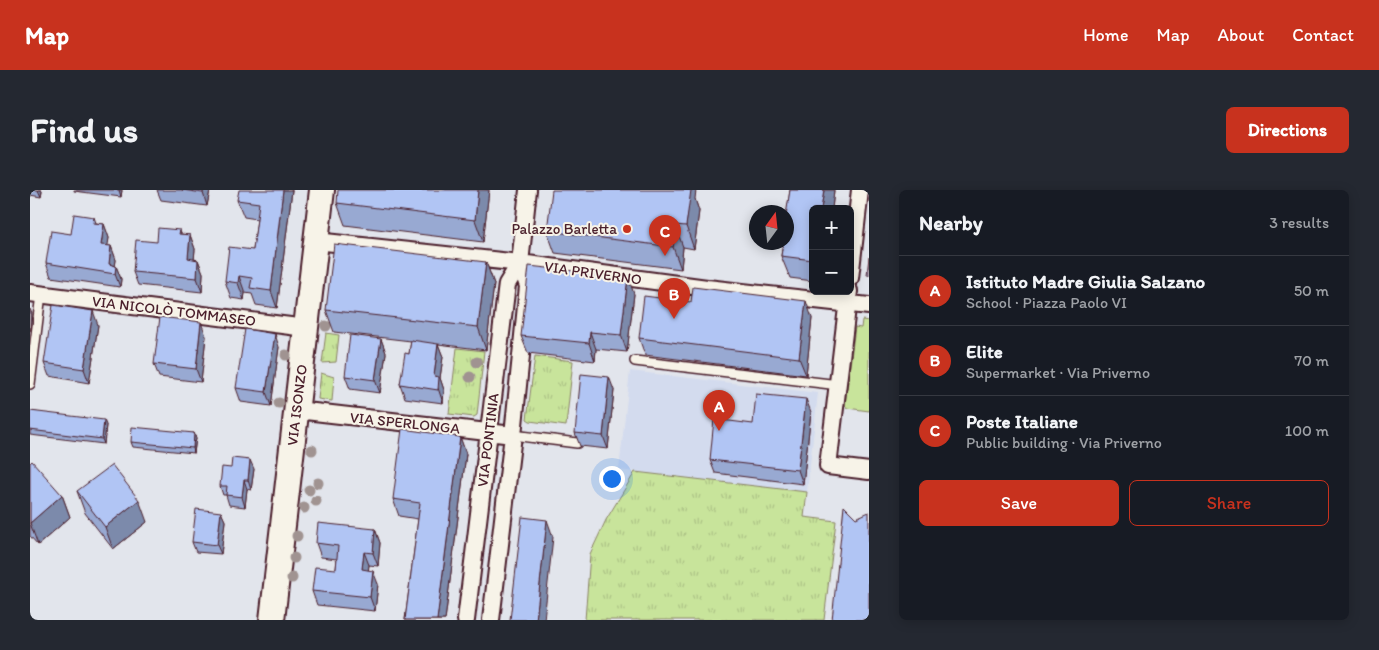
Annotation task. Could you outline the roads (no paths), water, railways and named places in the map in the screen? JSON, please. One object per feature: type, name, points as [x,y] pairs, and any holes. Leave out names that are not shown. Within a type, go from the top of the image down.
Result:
[{"type":"main road","name":"VIA ISONZO","points":[[272,620],[322,190]]},
{"type":"street","name":"VIA PONTINIA","points":[[491,620],[528,286],[520,263],[528,190]]},
{"type":"street","points":[[853,250],[860,190]]},
{"type":"street","name":"VIA PRIVERNO","points":[[316,241],[520,263],[708,288],[848,298],[869,306]]},
{"type":"street","name":"VIA PONTINIA","points":[[466,620],[507,284],[520,263]]},
{"type":"street","name":"VIA NICOLÒ TOMMASEO","points":[[35,294],[306,328]]},
{"type":"street","points":[[848,298],[828,466],[869,471]]},
{"type":"street","name":"VIA SPERLONGA","points":[[297,410],[513,435]]},
{"type":"lane","name":"VIA NICOLÒ TOMMASEO","points":[[30,384],[35,294]]},
{"type":"lane","points":[[635,361],[839,385]]},
{"type":"lane","points":[[513,435],[577,443]]},
{"type":"place","name":"Palazzo Barletta","points":[[627,229]]},
{"type":"place","name":"Poste Italiane","points":[[665,256]]},
{"type":"place","name":"Elite","points":[[674,319]]},
{"type":"place","name":"Istituto Madre Giulia Salzano","points":[[719,431]]}]
